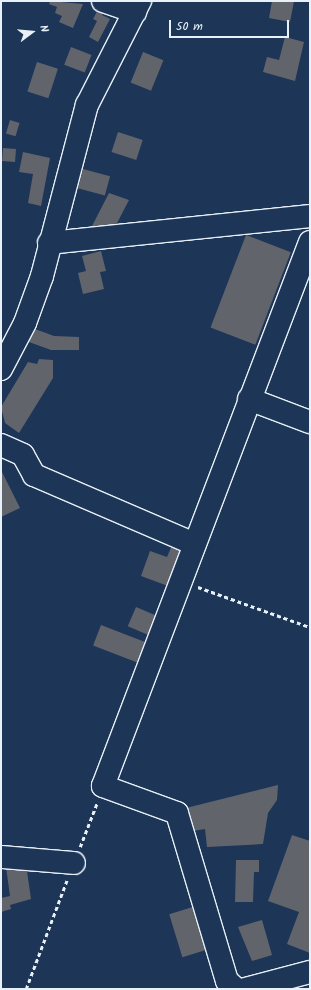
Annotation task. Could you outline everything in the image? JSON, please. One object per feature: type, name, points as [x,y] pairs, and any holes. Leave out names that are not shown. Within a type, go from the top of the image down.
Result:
[{"type":"street","points":[[1,369],[25,323],[42,276],[48,243],[87,106],[137,7],[103,1]]},
{"type":"street","points":[[48,243],[310,216]]},
{"type":"street","points":[[236,989],[227,981],[176,813],[103,786],[183,581],[194,544],[310,242]]},
{"type":"street","points":[[249,399],[310,422]]},
{"type":"street","points":[[1,445],[23,455],[34,475],[194,544]]},
{"type":"street","points":[[1,857],[74,863]]},
{"type":"street","points":[[245,989],[310,972]]},
{"type":"path","points":[[183,581],[310,627]]},
{"type":"path","points":[[26,989],[103,786]]},
{"type":"building","points":[[50,1],[83,4],[73,28],[59,22],[62,16],[55,13],[57,7],[49,4]]},
{"type":"building","points":[[272,1],[294,1],[290,22],[269,18]]},
{"type":"building","points":[[99,8],[105,11],[102,15],[110,19],[98,42],[89,37],[97,21],[93,19]]},
{"type":"building","points":[[285,37],[304,42],[295,81],[263,72],[267,57],[279,60]]},
{"type":"building","points":[[71,47],[92,55],[85,73],[64,65]]},
{"type":"building","points":[[143,52],[163,60],[151,91],[131,83]]},
{"type":"building","points":[[37,62],[58,69],[48,98],[27,91]]},
{"type":"building","points":[[10,120],[20,123],[15,136],[6,133]]},
{"type":"building","points":[[118,132],[143,140],[136,160],[112,152]]},
{"type":"building","points":[[3,148],[16,149],[15,162],[2,161]]},
{"type":"building","points":[[23,152],[50,158],[41,206],[28,203],[33,174],[19,172]]},
{"type":"building","points":[[83,169],[110,176],[105,196],[78,188]]},
{"type":"building","points":[[109,193],[129,200],[115,227],[91,228]]},
{"type":"building","points":[[246,235],[291,252],[255,345],[211,327]]},
{"type":"building","points":[[101,251],[106,271],[100,272],[104,289],[83,294],[78,273],[86,271],[82,256]]},
{"type":"building","points":[[35,329],[54,336],[79,337],[79,350],[51,350],[29,342]]},
{"type":"building","points":[[39,359],[53,360],[53,378],[19,433],[5,423],[1,407],[28,362],[37,364]]},
{"type":"building","points":[[1,470],[20,508],[1,517]]},
{"type":"building","points":[[173,543],[183,547],[168,586],[141,576],[150,551],[167,557]]},
{"type":"building","points":[[136,607],[157,616],[149,635],[128,626]]},
{"type":"building","points":[[101,625],[148,643],[140,663],[93,646]]},
{"type":"building","points":[[278,785],[277,800],[268,813],[263,844],[207,847],[205,829],[193,831],[186,808]]},
{"type":"building","points":[[292,835],[310,841],[310,953],[287,944],[299,912],[268,901]]},
{"type":"building","points":[[236,860],[259,860],[259,872],[254,872],[253,902],[235,902]]},
{"type":"building","points":[[6,867],[27,871],[31,899],[10,905],[11,909],[1,912],[1,898],[10,896]]},
{"type":"building","points":[[196,906],[209,949],[182,957],[169,914]]},
{"type":"building","points":[[262,920],[272,955],[252,961],[238,927]]}]
